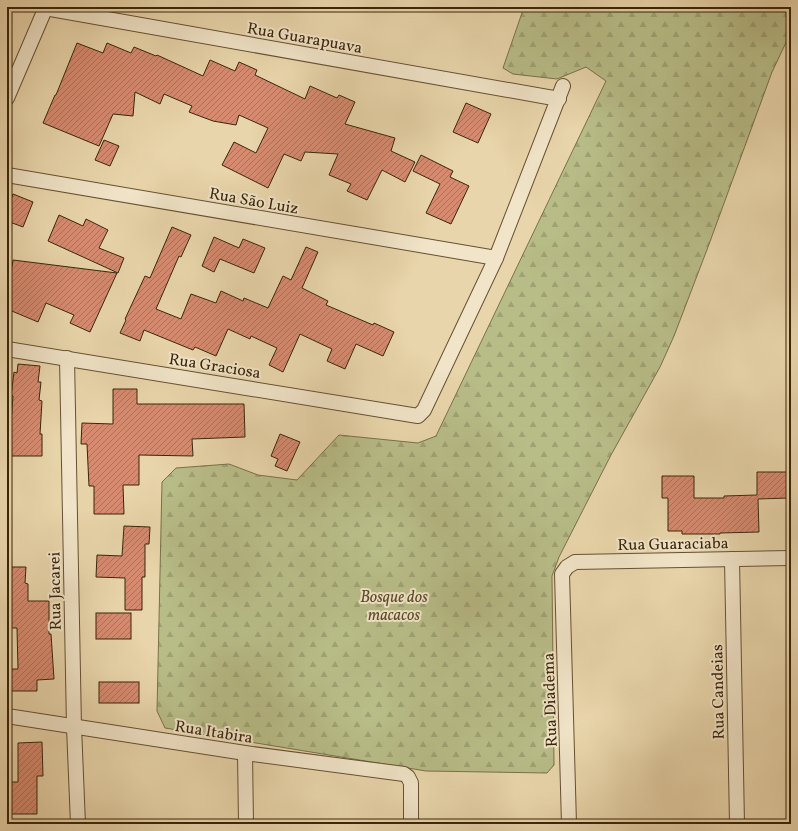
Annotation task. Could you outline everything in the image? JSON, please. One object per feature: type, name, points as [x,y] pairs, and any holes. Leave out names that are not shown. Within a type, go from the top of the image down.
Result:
[{"type":"street","name":"Rua Guarapuava","points":[[45,8],[561,93],[496,258]]},
{"type":"street","points":[[7,98],[45,8]]},
{"type":"street","name":"Rua São Luiz","points":[[7,175],[496,258]]},
{"type":"street","name":"Rua Graciosa","points":[[7,349],[418,416],[424,410],[496,258]]},
{"type":"street","name":"Rua Jacarei","points":[[67,358],[74,727],[78,824]]},
{"type":"street","name":"Rua Guaraciaba","points":[[562,574],[566,567],[575,562],[791,558]]},
{"type":"street","name":"Rua Candeias","points":[[732,559],[737,824]]},
{"type":"street","name":"Rua Diadema","points":[[562,574],[570,824]]},
{"type":"street","name":"Rua Itabira","points":[[7,716],[245,753],[404,774],[408,777],[410,783],[412,824]]},
{"type":"street","points":[[245,753],[246,824]]},
{"type":"green space","name":"Bosque dos macacos","points":[[524,7],[791,7],[791,32],[772,72],[674,336],[660,367],[611,455],[559,557],[552,576],[554,765],[547,773],[426,771],[165,728],[157,711],[162,482],[176,468],[229,464],[258,475],[297,480],[339,435],[418,443],[436,436],[606,81],[586,67],[557,79],[513,74],[503,68]]},
{"type":"building","points":[[77,43],[103,53],[107,43],[131,53],[134,47],[156,56],[157,55],[203,76],[210,60],[235,71],[239,62],[257,70],[255,75],[305,99],[310,86],[337,98],[339,95],[355,102],[345,124],[395,138],[391,151],[415,162],[405,182],[382,170],[367,200],[347,191],[351,184],[329,175],[338,154],[305,152],[301,161],[284,154],[268,188],[222,165],[234,142],[256,153],[268,128],[239,115],[236,125],[213,121],[189,112],[192,106],[164,94],[160,104],[135,92],[133,116],[113,114],[99,146],[43,123]]},
{"type":"building","points":[[466,103],[491,114],[478,143],[453,132]]},
{"type":"building","points":[[104,140],[119,146],[110,166],[95,160]]},
{"type":"building","points":[[421,155],[453,171],[450,177],[469,186],[451,224],[426,213],[440,184],[413,171]]},
{"type":"building","points":[[13,194],[33,202],[23,227],[7,221],[7,208]]},
{"type":"building","points":[[59,215],[83,226],[86,219],[108,230],[99,248],[124,258],[118,273],[48,241]]},
{"type":"building","points":[[172,227],[191,235],[181,257],[179,256],[156,309],[181,319],[191,294],[216,303],[221,291],[243,301],[244,298],[268,308],[283,276],[291,280],[306,247],[318,252],[302,288],[328,301],[326,305],[373,325],[374,323],[394,332],[383,356],[356,344],[345,369],[327,361],[332,349],[300,334],[283,372],[269,365],[277,348],[251,336],[250,339],[228,329],[216,356],[195,347],[193,350],[144,330],[140,341],[120,333],[145,276],[150,278]]},
{"type":"building","points":[[214,237],[239,248],[243,239],[265,248],[254,273],[220,259],[214,272],[202,266]]},
{"type":"building","points":[[13,260],[117,273],[90,332],[70,323],[74,315],[46,303],[38,322],[7,309],[7,264],[12,267]]},
{"type":"building","points":[[18,364],[40,366],[38,382],[41,382],[39,400],[42,401],[40,434],[42,434],[42,456],[7,456],[7,435],[10,435],[13,396],[11,396],[14,372],[17,373]]},
{"type":"building","points":[[113,389],[137,389],[137,404],[244,404],[245,437],[192,439],[193,456],[139,455],[139,485],[123,485],[124,514],[94,514],[94,486],[89,486],[87,444],[81,444],[82,423],[113,424]]},
{"type":"building","points":[[280,434],[300,442],[287,471],[275,466],[278,459],[271,456]]},
{"type":"building","points":[[757,472],[788,472],[789,498],[758,499],[759,532],[682,534],[682,531],[668,531],[668,498],[662,498],[662,476],[694,476],[694,498],[724,498],[724,496],[757,495]]},
{"type":"building","points":[[124,526],[150,527],[149,544],[145,544],[145,577],[142,577],[142,610],[125,610],[125,578],[96,577],[97,555],[122,556]]},
{"type":"building","points":[[7,567],[26,567],[25,583],[28,584],[28,601],[49,601],[49,634],[51,634],[54,679],[37,680],[37,691],[7,691],[7,677],[10,677],[10,669],[18,669],[17,628],[7,628]]},
{"type":"building","points":[[96,613],[131,613],[131,639],[96,639]]},
{"type":"building","points":[[99,682],[139,682],[139,703],[99,703]]},
{"type":"building","points":[[42,742],[43,776],[37,776],[37,814],[7,814],[7,782],[18,782],[18,743]]}]
